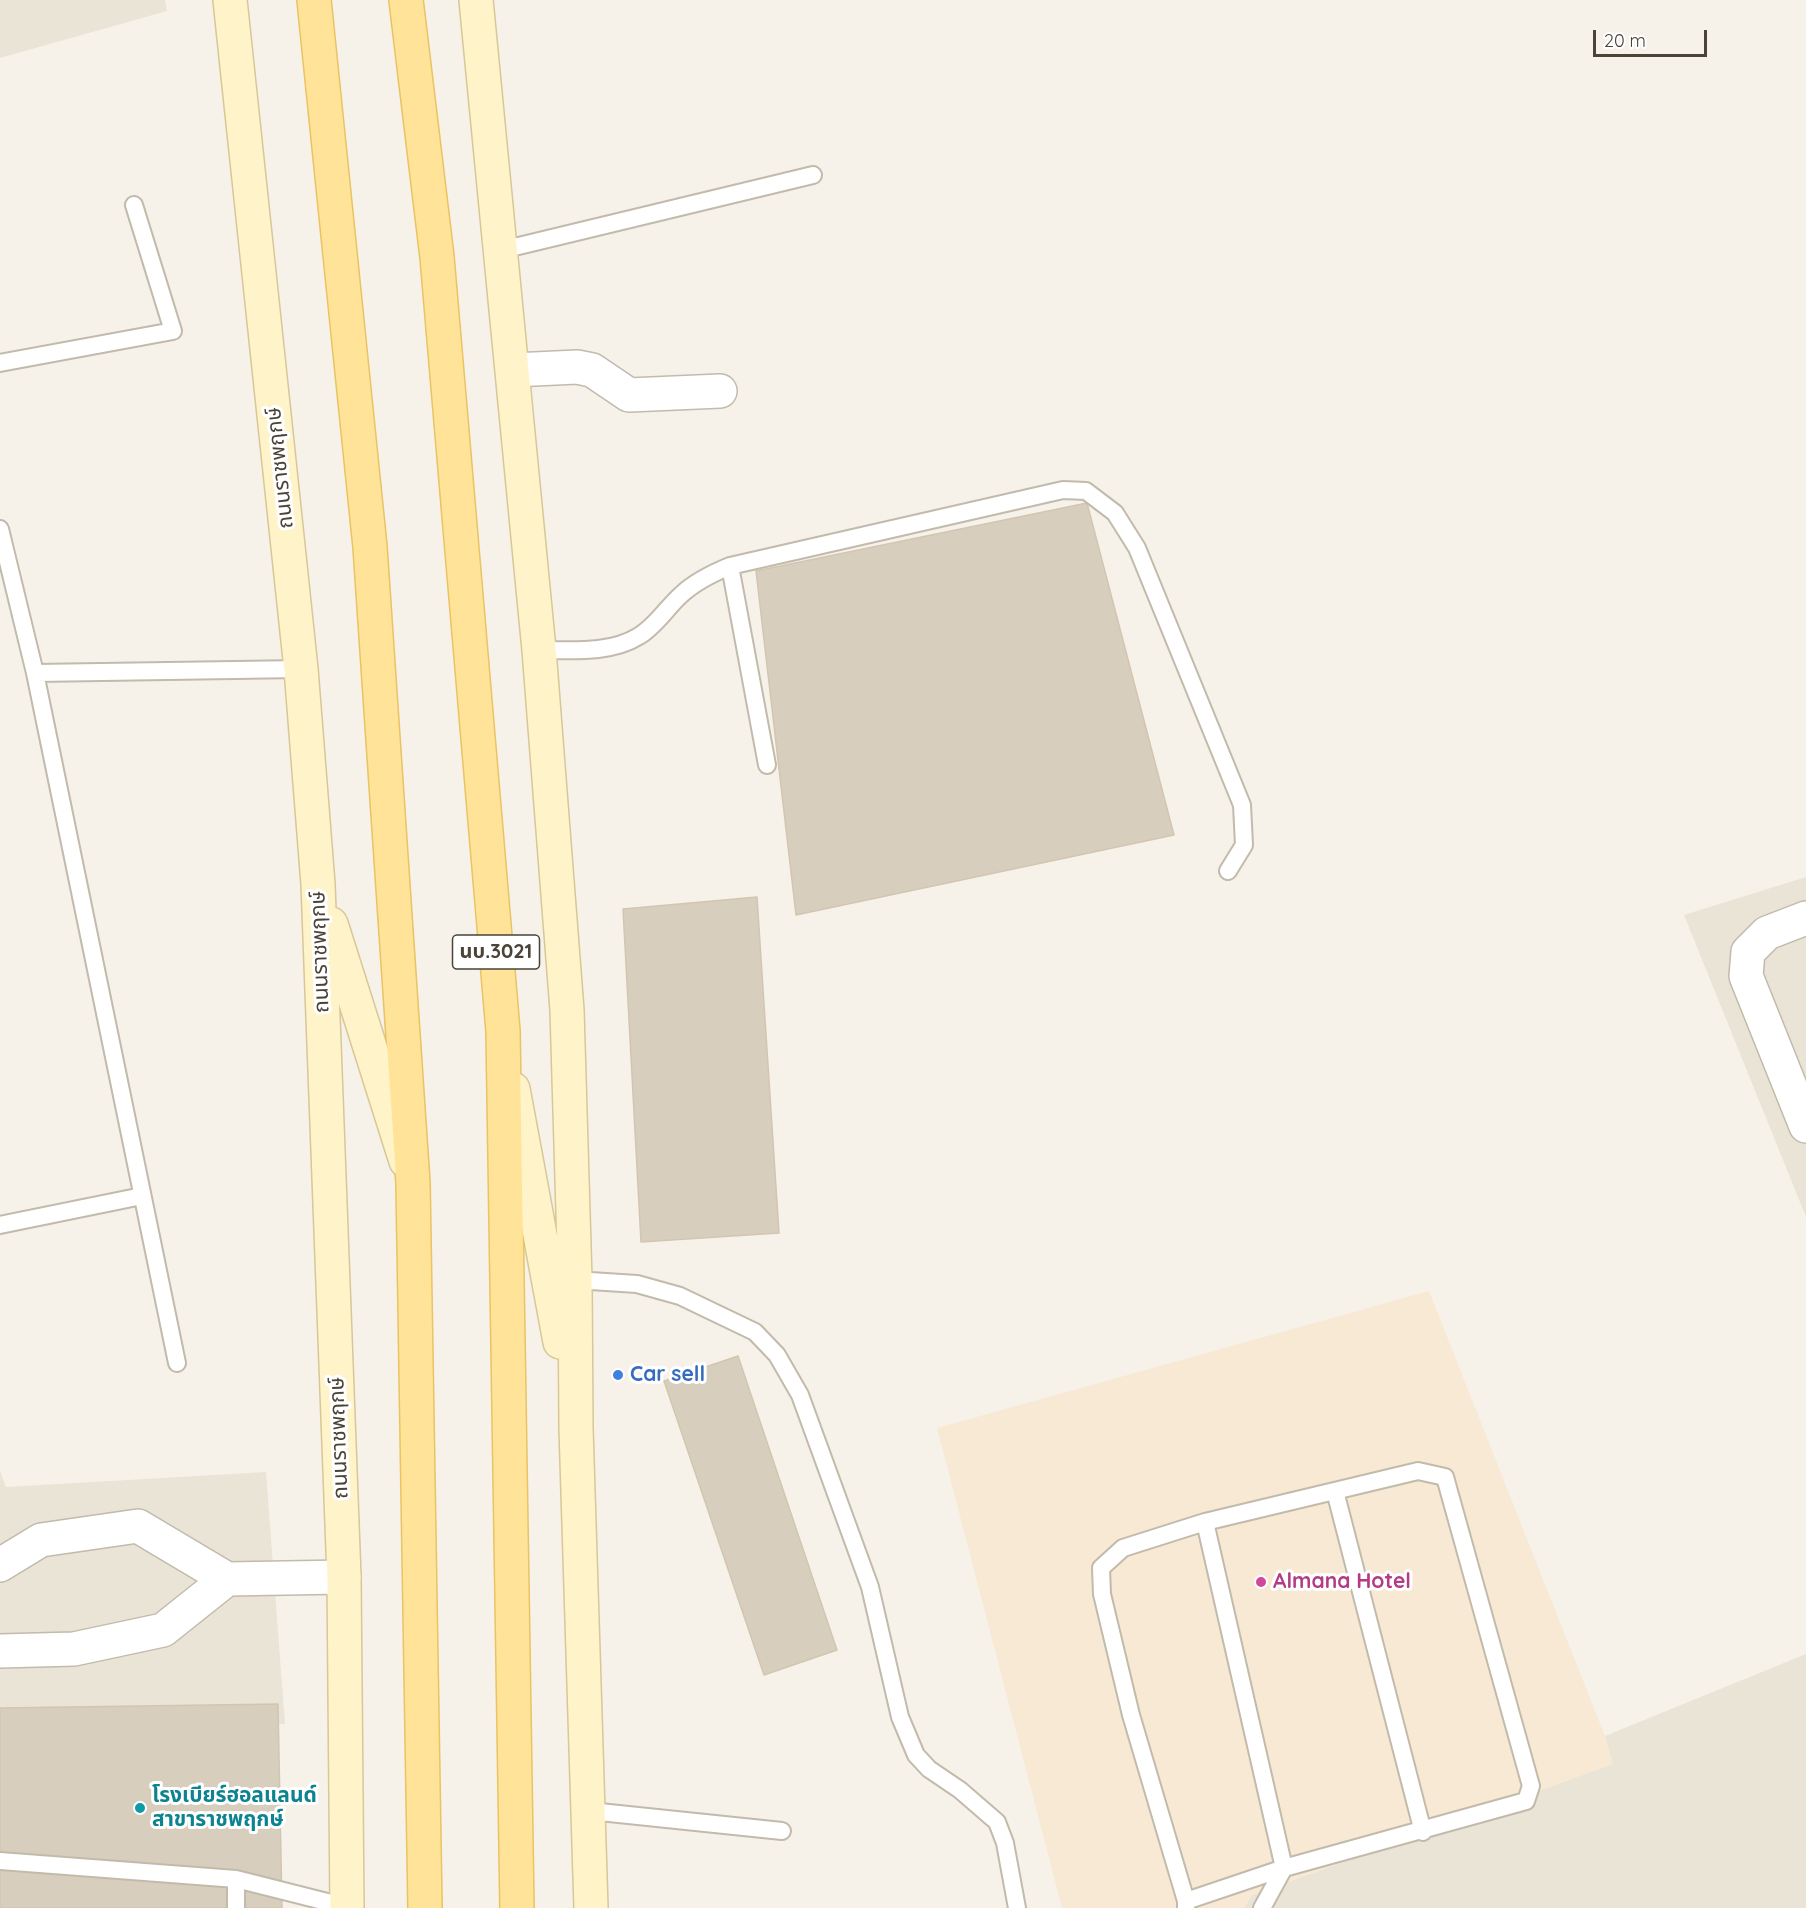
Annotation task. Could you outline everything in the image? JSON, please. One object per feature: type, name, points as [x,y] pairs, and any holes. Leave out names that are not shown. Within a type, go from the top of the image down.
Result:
[{"type":"main road","name":"ถนนราชพฤกษ์","points":[[230,0],[301,669],[318,884],[344,1577],[347,1908]]},
{"type":"main road","points":[[314,0],[370,547],[413,1183],[425,1908]]},
{"type":"main road","name":"นบ.3021","points":[[406,0],[437,256],[503,1031],[517,1908]]},
{"type":"main road","name":"นบ.3021","points":[[476,0],[539,650],[567,1010],[575,1280],[576,1428],[590,1811],[591,1908]]},
{"type":"main road","points":[[318,884],[413,1183]]},
{"type":"main road","points":[[503,1031],[576,1428]]},
{"type":"street","points":[[513,370],[577,367],[592,370],[629,395],[720,391]]},
{"type":"street","points":[[1806,918],[1767,933],[1748,952],[1746,976],[1806,1126]]},
{"type":"street","points":[[0,1565],[40,1540],[138,1526],[227,1579],[344,1577]]},
{"type":"street","points":[[0,1651],[74,1649],[163,1630],[227,1579]]},
{"type":"lane","points":[[502,250],[813,176]]},
{"type":"lane","points":[[0,363],[173,331],[134,205]]},
{"type":"lane","points":[[539,650],[592,650],[622,644],[642,635],[684,592],[708,575],[730,566],[1062,490],[1086,491],[1115,513],[1137,548],[1242,805],[1244,845],[1228,871]]},
{"type":"lane","points":[[0,529],[35,673],[177,1364]]},
{"type":"lane","points":[[730,566],[767,765]]},
{"type":"lane","points":[[35,673],[301,669]]},
{"type":"lane","points":[[0,1226],[142,1196]]},
{"type":"lane","points":[[575,1280],[637,1284],[680,1296],[755,1332],[777,1354],[800,1395],[870,1587],[900,1717],[907,1737],[916,1755],[929,1769],[960,1790],[997,1822],[1005,1844],[1017,1908]]},
{"type":"lane","points":[[1418,1471],[1445,1477],[1530,1786],[1526,1802],[1423,1832],[1284,1868],[1186,1904],[1131,1715],[1102,1594],[1101,1568],[1123,1548],[1205,1522],[1418,1471]]},
{"type":"lane","points":[[1335,1491],[1423,1832]]},
{"type":"lane","points":[[1205,1522],[1284,1868],[1262,1908]]},
{"type":"lane","points":[[590,1811],[782,1831]]},
{"type":"lane","points":[[0,1861],[236,1880],[347,1908]]},
{"type":"lane","points":[[236,1880],[236,1908]]},
{"type":"shaded area","points":[[0,0],[165,0],[167,11],[0,58]]},
{"type":"shaded area","points":[[1806,877],[1806,1217],[1684,915]]},
{"type":"shaded area","name":"Almana Hotel","points":[[1429,1291],[1605,1736],[1613,1764],[1252,1895],[1244,1908],[1062,1908],[937,1428]]},
{"type":"shaded area","points":[[0,1471],[6,1487],[266,1472],[285,1724],[0,1722]]},
{"type":"shaded area","points":[[1806,1654],[1806,1908],[1244,1908],[1252,1895],[1612,1764],[1605,1736]]},
{"type":"building","points":[[1087,503],[1174,835],[796,915],[756,571]]},
{"type":"building","points":[[757,897],[779,1233],[641,1242],[623,909]]},
{"type":"building","points":[[738,1356],[837,1650],[764,1675],[664,1381]]},
{"type":"building","name":"โรงเบียร์ฮอลแลนด์ สาขาราชพฤกษ์","points":[[278,1704],[282,1908],[0,1908],[0,1708]]},
{"type":"place","name":"Car sell","points":[[618,1375]]},
{"type":"place","name":"Almana Hotel","points":[[1261,1582]]},
{"type":"place","name":"โรงเบียร์ฮอลแลนด์ สาขาราชพฤกษ์","points":[[140,1808]]}]
